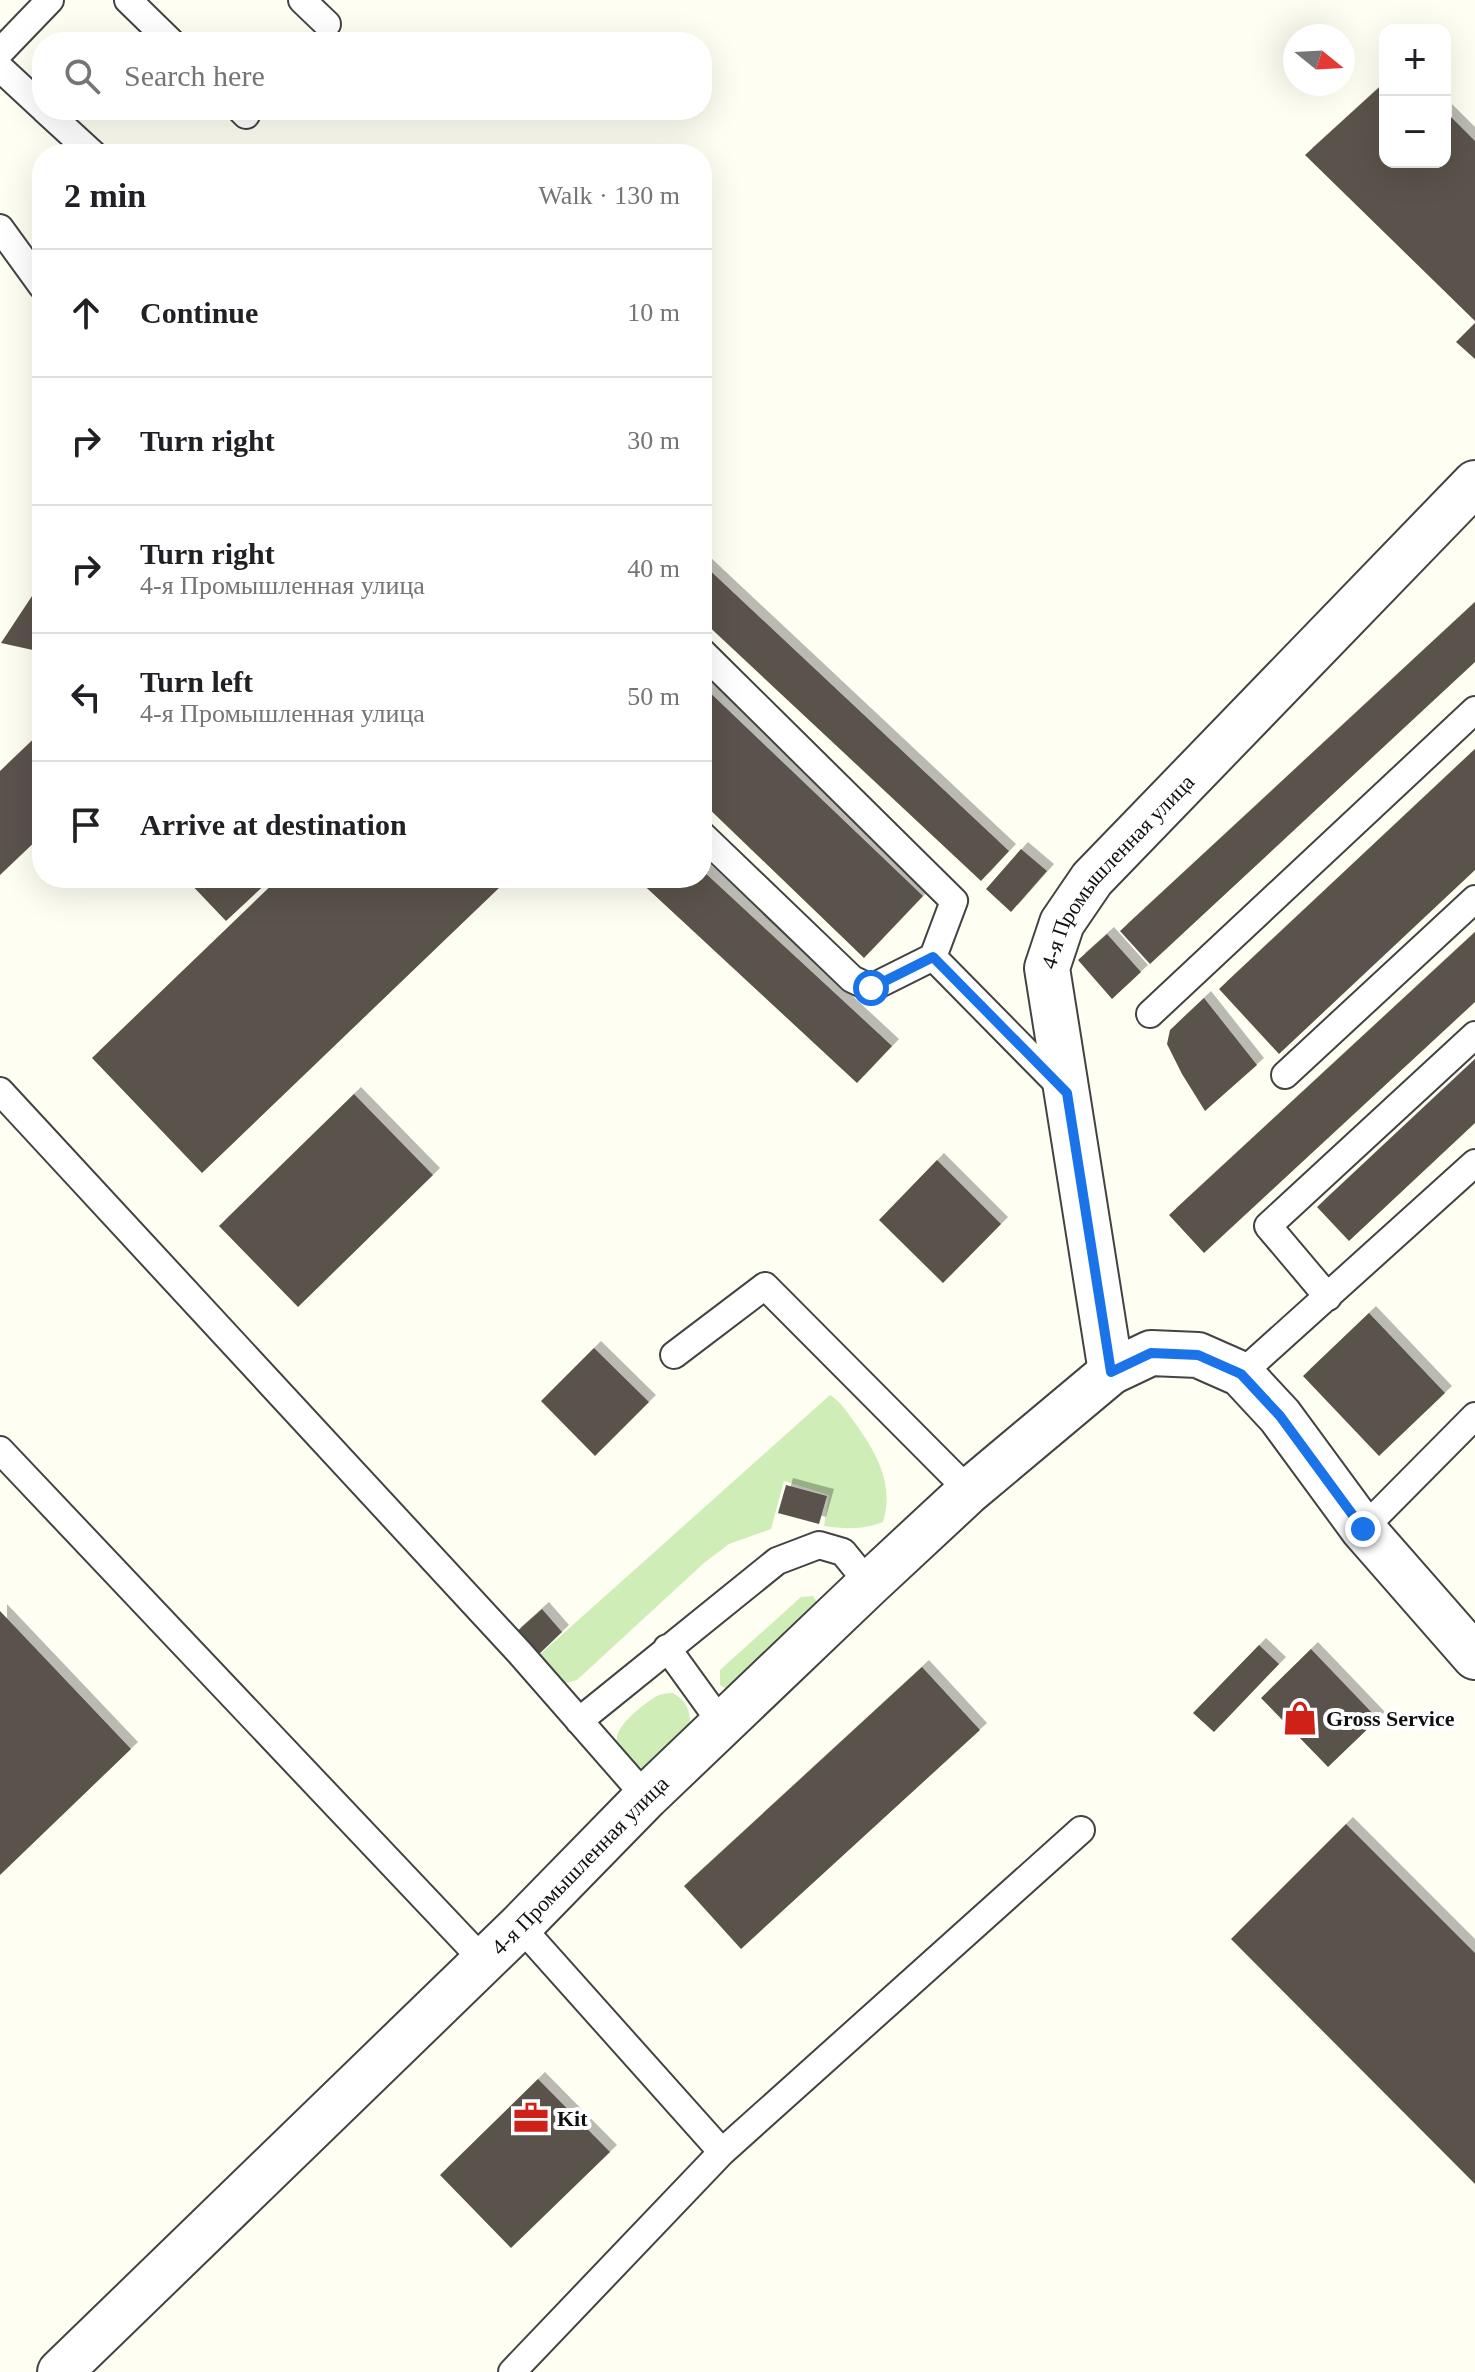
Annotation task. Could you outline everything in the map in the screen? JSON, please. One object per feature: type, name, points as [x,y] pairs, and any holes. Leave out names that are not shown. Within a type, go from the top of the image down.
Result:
[{"type":"street","name":"4-я Промышленная улица","points":[[1111,1372],[1047,968],[1062,923],[1092,879],[1475,483]]},
{"type":"street","name":"4-я Промышленная улица","points":[[60,2372],[520,1926],[646,1797],[869,1584],[969,1491],[1111,1372],[1151,1353],[1198,1355],[1241,1374],[1280,1416],[1363,1529],[1475,1657]]},
{"type":"lane","points":[[0,52],[50,0]]},
{"type":"lane","points":[[128,0],[161,32]]},
{"type":"lane","points":[[302,0],[327,24]]},
{"type":"lane","points":[[0,68],[32,98]]},
{"type":"lane","points":[[56,120],[82,144]]},
{"type":"lane","points":[[0,228],[32,272]]},
{"type":"lane","points":[[712,662],[954,901],[933,957],[871,988],[852,979],[712,845]]},
{"type":"lane","points":[[1150,1014],[1475,710]]},
{"type":"lane","points":[[1285,1075],[1475,899]]},
{"type":"lane","points":[[933,957],[1067,1093]]},
{"type":"lane","points":[[1328,1297],[1268,1226],[1475,1035]]},
{"type":"lane","points":[[0,1091],[646,1797]]},
{"type":"lane","points":[[1241,1374],[1475,1163]]},
{"type":"lane","points":[[674,1355],[765,1286],[969,1491]]},
{"type":"lane","points":[[1363,1529],[1475,1416]]},
{"type":"lane","points":[[0,1450],[483,1960]]},
{"type":"lane","points":[[579,1721],[777,1561],[819,1545],[843,1552],[869,1584]]},
{"type":"lane","points":[[667,1648],[722,1724]]},
{"type":"lane","points":[[512,2372],[722,2152],[1081,1830]]},
{"type":"lane","points":[[520,1926],[722,2152]]},
{"type":"green space","points":[[830,1395],[844,1408],[876,1457],[887,1495],[883,1522],[854,1528],[824,1526],[829,1495],[784,1481],[771,1529],[729,1544],[704,1563],[577,1680],[562,1684],[537,1657]]},
{"type":"green space","points":[[813,1596],[821,1608],[728,1690],[720,1685],[720,1670],[801,1597]]},
{"type":"green space","points":[[673,1693],[684,1702],[689,1712],[689,1738],[654,1765],[634,1766],[619,1751],[617,1737],[622,1726],[650,1700]]},
{"type":"building","points":[[1379,87],[1379,168],[1451,168],[1451,117],[1475,141],[1475,321],[1305,155]]},
{"type":"building","points":[[1475,323],[1475,359],[1456,342]]},
{"type":"building","points":[[712,572],[1009,851],[981,881],[712,629]]},
{"type":"building","points":[[32,596],[32,650],[1,643]]},
{"type":"building","points":[[1475,602],[1475,662],[1150,964],[1120,931]]},
{"type":"building","points":[[712,695],[923,896],[864,958],[712,812]]},
{"type":"building","points":[[32,741],[32,845],[0,875],[0,771]]},
{"type":"building","points":[[1475,749],[1475,870],[1279,1054],[1219,989]]},
{"type":"building","points":[[1021,849],[1047,871],[1011,912],[986,889]]},
{"type":"building","points":[[712,879],[892,1046],[857,1083],[647,888],[712,888]]},
{"type":"building","points":[[195,888],[261,888],[226,921]]},
{"type":"building","points":[[269,888],[499,888],[202,1173],[92,1058]]},
{"type":"building","points":[[1475,932],[1475,1002],[1204,1253],[1169,1215]]},
{"type":"building","points":[[1107,934],[1141,972],[1112,999],[1078,960]]},
{"type":"building","points":[[1204,998],[1257,1065],[1205,1111],[1167,1044],[1170,1030]]},
{"type":"building","points":[[1475,1059],[1475,1123],[1349,1241],[1317,1207]]},
{"type":"building","points":[[354,1094],[433,1175],[298,1307],[219,1226]]},
{"type":"building","points":[[937,1160],[1001,1224],[943,1283],[879,1220]]},
{"type":"building","points":[[1369,1313],[1445,1393],[1379,1456],[1303,1376]]},
{"type":"building","points":[[594,1348],[649,1402],[595,1456],[541,1401]]},
{"type":"building","points":[[786,1485],[827,1496],[819,1524],[778,1513]]},
{"type":"building","points":[[542,1609],[562,1632],[536,1657],[514,1634]]},
{"type":"building","points":[[0,1611],[131,1749],[0,1875]]},
{"type":"building","points":[[1259,1645],[1279,1664],[1214,1732],[1193,1713]]},
{"type":"building","points":[[1311,1649],[1378,1719],[1328,1767],[1261,1698]]},
{"type":"building","points":[[922,1667],[980,1730],[741,1949],[684,1886]]},
{"type":"building","points":[[1346,1824],[1475,1953],[1475,2184],[1231,1939]]},
{"type":"building","points":[[538,2079],[610,2152],[511,2248],[440,2175]]},
{"type":"place","name":"Gross Service","points":[[1300,1718]]},
{"type":"place","name":"Kit","points":[[531,2118]]},
{"type":"route","points":[[871,988],[933,957],[1067,1093],[1111,1372],[1151,1353],[1198,1355],[1241,1374],[1280,1416],[1363,1529]]}]
